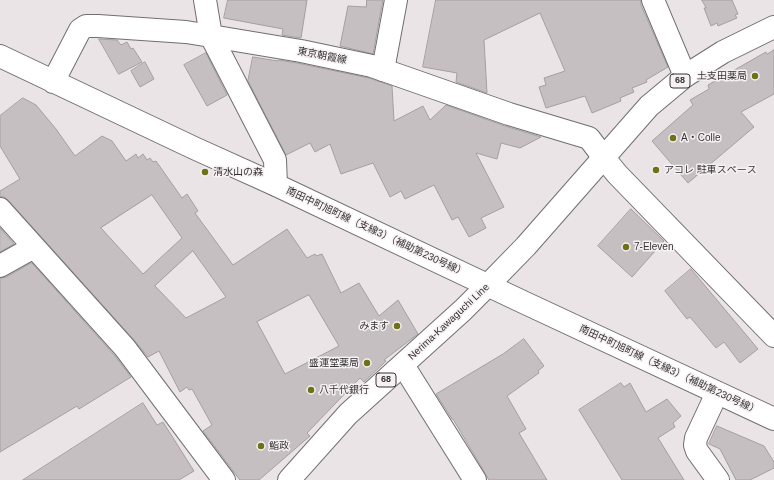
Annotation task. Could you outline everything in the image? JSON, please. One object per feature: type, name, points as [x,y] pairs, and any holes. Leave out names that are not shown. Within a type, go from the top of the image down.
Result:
[{"type":"main road","points":[[205,0],[211,36],[275,160],[276,185]]},
{"type":"main road","points":[[383,70],[396,0]]},
{"type":"main road","points":[[653,0],[685,76]]},
{"type":"main road","name":"東京朝霞線","points":[[53,82],[75,37],[80,30],[86,26],[157,30],[211,36],[372,66],[509,114],[589,138],[604,158],[623,179],[774,336]]},
{"type":"main road","name":"68","points":[[604,158],[649,106],[685,76],[723,52],[774,27]]},
{"type":"main road","name":"南田中町旭町線（支線3）（補助第230号線）","points":[[0,56],[774,419]]},
{"type":"main road","name":"Nerima-Kawaguchi Line","points":[[289,480],[348,414],[488,286],[526,246],[604,158]]},
{"type":"main road","points":[[0,209],[125,348],[224,480]]},
{"type":"main road","points":[[0,266],[34,247]]},
{"type":"main road","points":[[403,365],[475,480]]},
{"type":"main road","points":[[717,393],[696,438],[695,445],[697,451],[718,480]]},
{"type":"building","points":[[228,0],[307,0],[301,38],[282,35],[283,29],[224,18]]},
{"type":"building","points":[[367,0],[383,0],[373,54],[340,46],[348,6],[366,7]]},
{"type":"building","points":[[436,0],[641,0],[641,5],[668,67],[646,80],[647,82],[632,88],[634,92],[620,98],[621,101],[592,113],[585,96],[546,108],[539,87],[546,85],[544,78],[565,71],[540,13],[484,40],[487,93],[456,82],[457,73],[423,67]]},
{"type":"building","points":[[702,0],[732,0],[738,14],[735,15],[737,18],[718,26],[717,23],[711,26]]},
{"type":"building","points":[[99,39],[117,40],[121,45],[127,42],[142,62],[119,74]]},
{"type":"building","points":[[774,50],[774,94],[741,112],[754,127],[688,183],[652,141],[693,105],[690,100],[709,89],[708,85],[766,52],[767,54]]},
{"type":"building","points":[[206,53],[227,95],[207,106],[184,65]]},
{"type":"building","points":[[253,57],[297,63],[369,78],[392,86],[394,121],[423,106],[430,120],[446,105],[541,137],[520,148],[501,143],[497,159],[476,153],[504,207],[481,218],[486,228],[469,237],[458,217],[452,220],[434,185],[405,199],[401,191],[390,197],[373,163],[341,174],[330,144],[315,152],[310,143],[286,155],[248,81]]},
{"type":"building","points":[[145,62],[154,79],[140,87],[131,71]]},
{"type":"building","points":[[23,98],[36,105],[56,129],[75,156],[102,136],[112,141],[126,161],[136,154],[138,158],[143,154],[147,160],[150,158],[153,162],[156,161],[182,198],[187,194],[198,211],[195,213],[233,265],[287,229],[307,258],[315,254],[316,256],[322,254],[341,293],[359,283],[379,316],[398,300],[418,334],[384,360],[386,361],[364,382],[360,378],[307,433],[310,436],[259,480],[240,480],[203,431],[212,425],[192,389],[189,390],[187,387],[180,392],[159,351],[148,357],[9,201],[4,197],[0,197],[0,191],[20,179],[0,146],[0,116]],"holes":[[[152,195],[182,238],[143,274],[101,228]],[[193,251],[226,297],[186,318],[155,286]],[[309,295],[339,346],[285,374],[257,322]]]},
{"type":"building","points":[[631,209],[664,241],[632,277],[598,246]]},
{"type":"building","points":[[0,228],[14,244],[0,252]]},
{"type":"building","points":[[32,263],[115,356],[131,377],[79,409],[77,406],[0,452],[0,278],[6,277]]},
{"type":"building","points":[[691,269],[758,349],[740,363],[724,342],[716,348],[690,317],[687,319],[665,291]]},
{"type":"building","points":[[524,339],[544,366],[538,371],[539,373],[507,396],[526,429],[519,433],[547,480],[489,480],[453,419],[436,394],[503,354]]},
{"type":"building","points":[[621,383],[624,387],[630,383],[646,412],[667,399],[681,416],[673,423],[675,427],[658,438],[684,480],[622,480],[579,410]]},
{"type":"building","points":[[143,403],[157,425],[163,422],[194,471],[179,480],[23,480]]},
{"type":"building","points":[[717,426],[764,446],[774,462],[774,468],[750,480],[736,480],[720,449],[709,444]]},
{"type":"place","name":"土支田薬局","points":[[755,76]]},
{"type":"place","name":"A・Colle","points":[[673,138]]},
{"type":"place","name":"アコレ 駐車スペース","points":[[656,170]]},
{"type":"place","name":"清水山の森","points":[[205,172]]},
{"type":"place","name":"7-Eleven","points":[[626,247]]},
{"type":"place","name":"みます","points":[[397,326]]},
{"type":"place","name":"盛運堂薬局","points":[[367,363]]},
{"type":"place","name":"八千代銀行","points":[[311,390]]},
{"type":"place","name":"鮨政","points":[[261,446]]}]
